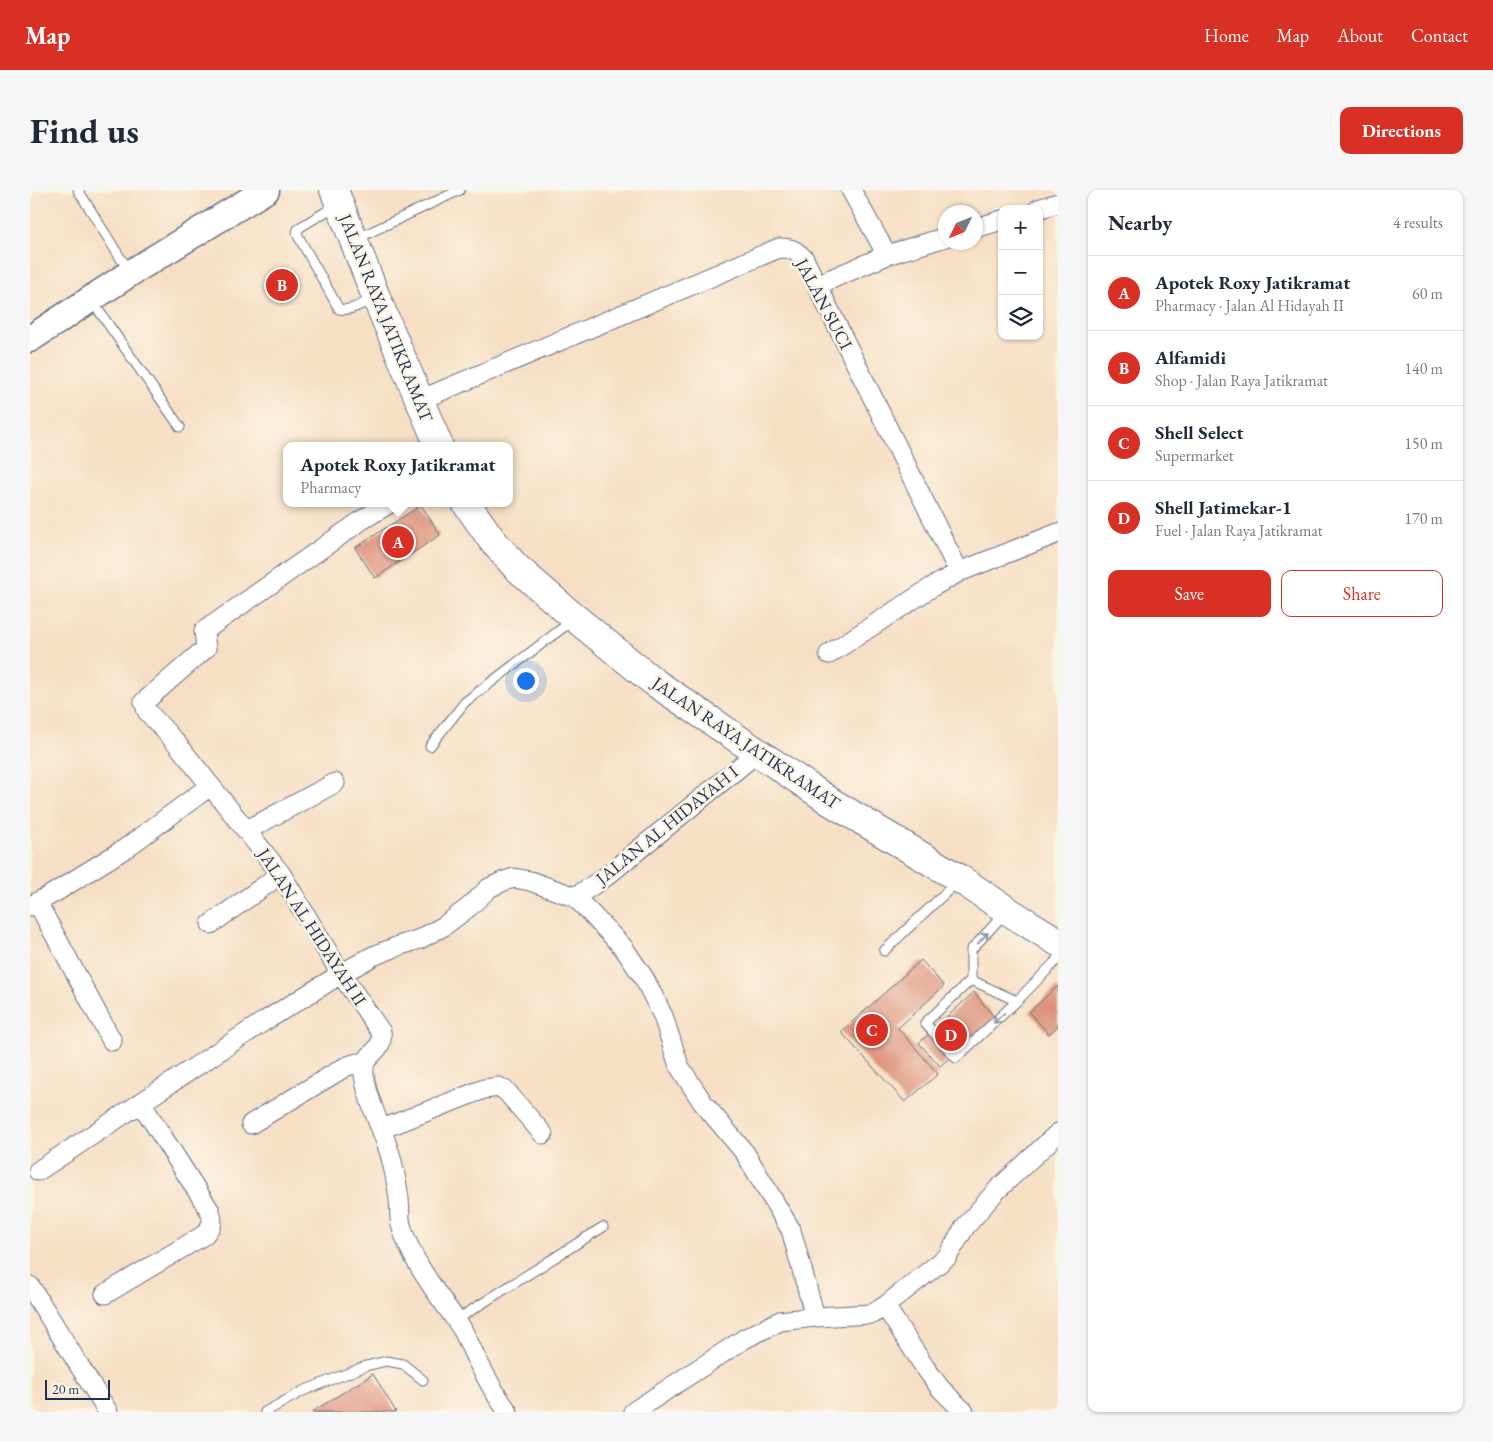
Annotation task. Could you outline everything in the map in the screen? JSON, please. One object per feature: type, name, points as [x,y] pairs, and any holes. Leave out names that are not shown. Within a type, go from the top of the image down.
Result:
[{"type":"main road","name":"JALAN RAYA JATIKRAMAT","points":[[337,197],[376,297],[437,442]]},
{"type":"main road","name":"JALAN RAYA JATIKRAMAT","points":[[469,507],[492,540],[516,567],[654,682],[831,802],[960,879],[1058,942]]},
{"type":"street","points":[[30,339],[132,272],[266,190]]},
{"type":"street","points":[[851,190],[887,255]]},
{"type":"street","points":[[1043,207],[1058,202]]},
{"type":"street","points":[[983,226],[998,221]]},
{"type":"street","points":[[817,285],[887,255],[938,239]]},
{"type":"street","name":"JALAN SUCI","points":[[420,400],[779,248],[795,250],[804,259],[959,572]]},
{"type":"street","name":"JALAN AL HIDAYAH II","points":[[364,1065],[379,1046],[382,1039],[381,1032],[341,974],[281,874],[178,745],[147,711],[144,702],[206,648],[204,631],[383,507]]},
{"type":"street","points":[[829,654],[932,586],[959,572],[1058,533]]},
{"type":"street","name":"JALAN AL HIDAYAH I","points":[[575,897],[604,878],[758,752]]},
{"type":"street","points":[[247,830],[335,783]]},
{"type":"street","points":[[112,1041],[34,904],[126,848],[210,786]]},
{"type":"street","points":[[211,924],[281,874]]},
{"type":"street","points":[[38,1170],[263,1022],[341,974],[373,956],[420,939],[444,926],[469,907],[489,888],[514,878],[530,881],[575,897],[623,947],[644,978],[663,1016],[679,1066],[703,1103],[745,1153],[791,1230],[815,1317]]},
{"type":"street","points":[[251,1124],[345,1067],[357,1063],[364,1065],[368,1096],[382,1129],[396,1174],[400,1223],[408,1244],[418,1264],[463,1331],[496,1395],[508,1412]]},
{"type":"street","points":[[382,1129],[484,1089],[499,1087],[506,1091],[543,1134]]},
{"type":"street","points":[[106,1294],[204,1235],[211,1227],[213,1221],[210,1211],[141,1103]]},
{"type":"street","points":[[633,1412],[744,1338],[780,1321],[872,1314],[885,1306],[947,1257],[965,1227],[996,1191],[1058,1133]]},
{"type":"street","points":[[30,1286],[108,1412]]},
{"type":"street","points":[[885,1306],[940,1388],[964,1412]]},
{"type":"lane","points":[[78,190],[121,259],[132,272]]},
{"type":"lane","points":[[354,240],[460,190]]},
{"type":"lane","points":[[337,197],[298,229],[297,234],[339,308],[351,309],[376,297]]},
{"type":"lane","points":[[91,299],[180,427]]},
{"type":"lane","points":[[430,746],[465,702],[575,618]]},
{"type":"lane","points":[[884,951],[960,879]]},
{"type":"lane","points":[[1008,911],[971,950],[971,980],[925,1023],[956,1058],[1017,1002],[1058,959]]},
{"type":"lane","points":[[971,980],[1017,1002]]},
{"type":"lane","points":[[456,1320],[603,1227]]},
{"type":"lane","points":[[265,1412],[303,1391],[366,1366],[386,1361],[403,1364],[423,1380]]},
{"type":"building","points":[[418,507],[422,507],[440,535],[375,578],[355,548]]},
{"type":"building","points":[[921,960],[944,986],[898,1028],[938,1074],[905,1102],[841,1032]]},
{"type":"building","points":[[1058,986],[1058,1026],[1049,1034],[1029,1012]]},
{"type":"building","points":[[974,992],[995,1018],[940,1066],[919,1043]]},
{"type":"building","points":[[373,1374],[396,1412],[312,1412]]},
{"type":"place","name":"Alfamidi","points":[[282,285]]},
{"type":"place","name":"Apotek Roxy Jatikramat","points":[[398,542]]},
{"type":"place","name":"Shell Select","points":[[872,1030]]},
{"type":"place","name":"Shell Jatimekar-1","points":[[951,1035]]}]
